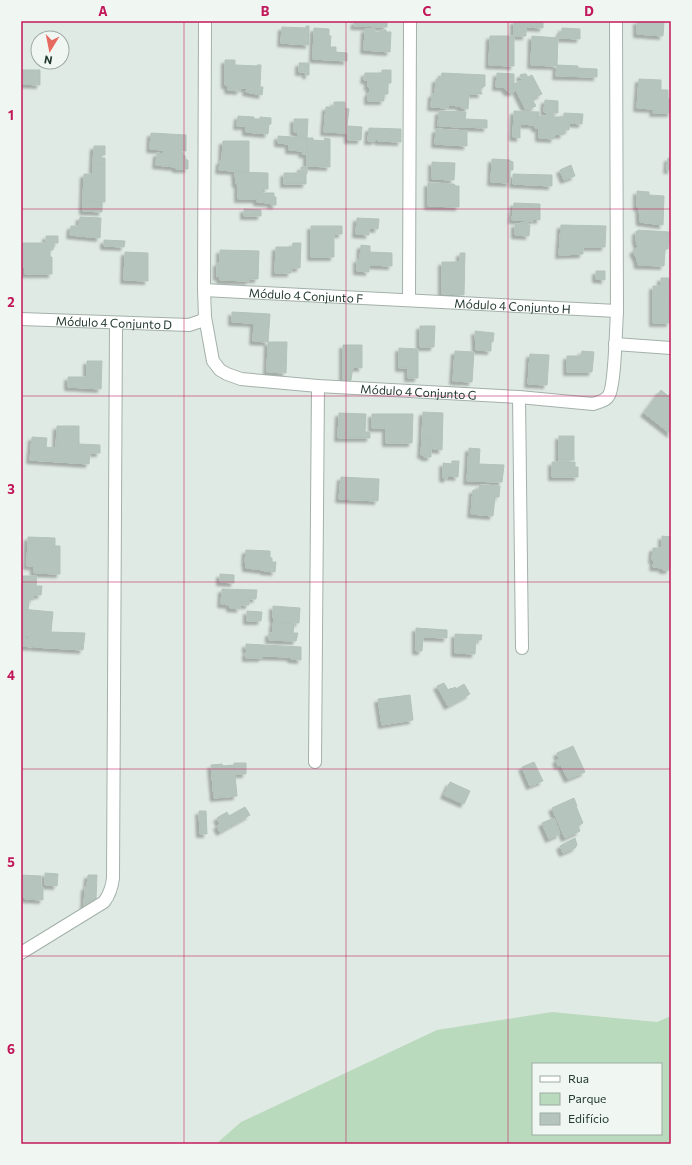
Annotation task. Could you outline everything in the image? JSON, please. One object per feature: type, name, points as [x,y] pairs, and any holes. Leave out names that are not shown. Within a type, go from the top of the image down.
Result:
[{"type":"street","name":"Módulo 4 Conjunto G","points":[[205,21],[205,317],[212,356],[215,365],[220,370],[227,374],[241,378],[318,386],[519,397],[593,404],[607,398],[610,394],[617,311],[616,21]]},
{"type":"street","points":[[408,300],[410,21]]},
{"type":"street","name":"Módulo 4 Conjunto F","points":[[204,290],[408,300]]},
{"type":"street","name":"Módulo 4 Conjunto H","points":[[408,300],[617,311]]},
{"type":"street","name":"Módulo 4 Conjunto D","points":[[21,319],[189,325],[201,321],[205,317]]},
{"type":"street","points":[[21,952],[104,902],[112,888],[116,322]]},
{"type":"street","points":[[615,344],[671,348]]},
{"type":"street","points":[[315,762],[318,386]]},
{"type":"street","points":[[519,397],[522,648]]},
{"type":"green space","points":[[552,1012],[657,1022],[671,1016],[671,1144],[216,1144],[241,1122],[437,1030]]},
{"type":"building","points":[[355,21],[387,21],[387,27],[354,26]]},
{"type":"building","points":[[514,21],[543,21],[543,28],[526,27],[526,36],[514,36]]},
{"type":"building","points":[[637,21],[664,21],[663,36],[637,34]]},
{"type":"building","points":[[306,26],[309,26],[309,45],[281,43],[282,27],[306,28]]},
{"type":"building","points":[[314,28],[329,29],[329,36],[331,36],[330,47],[336,47],[336,52],[347,53],[347,61],[313,59]]},
{"type":"building","points":[[562,28],[580,29],[580,39],[559,38]]},
{"type":"building","points":[[365,29],[375,29],[375,32],[386,30],[386,32],[391,32],[390,52],[364,50]]},
{"type":"building","points":[[490,36],[514,36],[514,66],[489,65]]},
{"type":"building","points":[[532,36],[558,38],[557,66],[531,65]]},
{"type":"building","points":[[225,60],[235,60],[235,65],[261,65],[260,87],[263,87],[262,95],[246,92],[247,88],[240,88],[240,91],[228,90],[228,85],[225,85]]},
{"type":"building","points":[[299,63],[309,63],[309,75],[306,75],[306,72],[299,72]]},
{"type":"building","points":[[557,65],[597,69],[597,77],[556,76]]},
{"type":"building","points":[[21,70],[40,70],[40,85],[21,84]]},
{"type":"building","points":[[382,70],[391,70],[391,83],[388,83],[388,94],[384,94],[384,101],[368,101],[370,87],[368,87],[368,80],[364,80],[365,73],[382,73]]},
{"type":"building","points":[[442,73],[485,75],[485,86],[480,89],[482,94],[469,94],[468,109],[461,108],[461,106],[448,105],[448,108],[431,107],[432,94],[435,94],[436,79],[441,78]]},
{"type":"building","points":[[497,73],[514,74],[514,92],[508,92],[504,87],[496,87]]},
{"type":"building","points":[[526,74],[528,77],[532,75],[542,94],[532,99],[536,106],[526,110],[514,86],[514,84],[522,80],[520,75]]},
{"type":"building","points":[[639,79],[661,80],[661,90],[668,90],[668,99],[671,99],[671,113],[653,113],[654,109],[637,108]]},
{"type":"building","points":[[545,100],[558,101],[558,113],[544,112]]},
{"type":"building","points":[[334,102],[345,102],[345,108],[349,109],[347,126],[362,127],[361,140],[348,140],[348,133],[324,132],[326,107],[334,107]]},
{"type":"building","points":[[439,111],[466,112],[465,119],[487,120],[487,128],[438,126]]},
{"type":"building","points":[[514,111],[539,112],[539,117],[536,117],[536,125],[520,124],[520,138],[513,137]]},
{"type":"building","points":[[547,113],[553,114],[553,117],[564,117],[564,113],[583,114],[582,124],[569,123],[569,130],[564,130],[563,135],[555,134],[554,139],[539,138],[539,128],[535,128],[536,117],[547,116]]},
{"type":"building","points":[[238,116],[254,117],[254,119],[260,119],[260,117],[271,118],[268,134],[246,132],[246,126],[237,126]]},
{"type":"building","points":[[294,119],[308,119],[307,138],[298,137],[298,132],[294,132]]},
{"type":"building","points":[[369,128],[401,129],[401,142],[378,141],[378,138],[375,139],[375,141],[368,141]]},
{"type":"building","points":[[436,129],[467,131],[467,146],[435,144]]},
{"type":"building","points":[[151,133],[186,135],[186,151],[178,150],[182,152],[186,160],[188,160],[188,169],[176,169],[176,167],[156,165],[157,153],[163,154],[164,150],[150,149]]},
{"type":"building","points":[[278,136],[307,138],[307,154],[302,154],[303,151],[289,150],[289,144],[278,143]]},
{"type":"building","points":[[307,138],[324,141],[325,138],[330,139],[330,167],[307,166]]},
{"type":"building","points":[[223,141],[249,141],[249,172],[219,170],[220,161],[222,161]]},
{"type":"building","points":[[94,146],[105,146],[105,155],[101,155],[101,158],[105,158],[105,165],[93,164]]},
{"type":"building","points":[[668,158],[671,158],[671,170],[667,170]]},
{"type":"building","points":[[492,159],[510,160],[513,162],[513,170],[510,170],[510,183],[491,182]]},
{"type":"building","points":[[432,162],[455,163],[454,180],[432,179]]},
{"type":"building","points":[[93,164],[105,165],[105,202],[83,201],[84,174],[93,174]]},
{"type":"building","points":[[571,165],[575,176],[564,180],[560,170]]},
{"type":"building","points":[[301,167],[307,167],[306,184],[284,184],[284,173],[301,173]]},
{"type":"building","points":[[235,172],[268,173],[268,189],[262,189],[262,193],[274,193],[274,197],[276,197],[276,205],[257,202],[257,199],[238,199],[238,184],[236,184]]},
{"type":"building","points":[[513,174],[552,175],[552,186],[513,184]]},
{"type":"building","points":[[428,183],[454,184],[459,186],[459,207],[428,206]]},
{"type":"building","points":[[637,191],[649,192],[649,195],[664,196],[663,225],[640,222],[639,207],[637,207]]},
{"type":"building","points":[[83,201],[102,202],[102,212],[83,211]]},
{"type":"building","points":[[514,203],[540,204],[540,220],[512,220]]},
{"type":"building","points":[[244,209],[261,210],[261,216],[244,216]]},
{"type":"building","points":[[80,217],[101,218],[100,238],[70,235],[71,226],[79,226]]},
{"type":"building","points":[[357,218],[379,219],[378,229],[369,228],[369,235],[356,234]]},
{"type":"building","points":[[528,223],[528,225],[530,225],[529,236],[515,235],[515,224]]},
{"type":"building","points":[[561,225],[606,226],[605,247],[583,247],[583,254],[559,255]]},
{"type":"building","points":[[311,226],[342,226],[342,234],[334,234],[334,257],[311,257]]},
{"type":"building","points":[[638,230],[669,232],[668,249],[665,249],[664,266],[638,265],[633,251],[638,247],[636,231],[638,232]]},
{"type":"building","points":[[46,236],[58,236],[58,243],[54,243],[53,250],[50,250],[50,257],[52,257],[52,274],[25,274],[25,267],[21,267],[21,243],[46,243]]},
{"type":"building","points":[[104,240],[125,241],[124,247],[104,246]]},
{"type":"building","points":[[293,243],[301,243],[300,268],[291,268],[291,273],[275,273],[276,247],[292,247]]},
{"type":"building","points":[[361,245],[370,246],[370,252],[392,253],[392,266],[369,265],[369,272],[357,271],[357,259],[360,260]]},
{"type":"building","points":[[220,250],[259,251],[258,279],[249,279],[249,281],[220,280],[220,276],[217,277],[217,263],[220,263]]},
{"type":"building","points":[[125,252],[148,253],[148,281],[124,280]]},
{"type":"building","points":[[460,253],[465,253],[464,295],[442,294],[442,262],[460,262]]},
{"type":"building","points":[[596,271],[605,271],[605,280],[596,279]]},
{"type":"building","points":[[661,278],[669,278],[670,323],[653,323],[653,286],[661,286]]},
{"type":"building","points":[[232,312],[251,313],[251,323],[232,322]]},
{"type":"building","points":[[251,313],[270,314],[268,342],[253,341],[254,323],[251,323]]},
{"type":"building","points":[[420,326],[435,326],[434,347],[420,347]]},
{"type":"building","points":[[475,331],[494,333],[493,342],[491,342],[491,351],[476,350]]},
{"type":"building","points":[[268,342],[287,342],[286,373],[267,372]]},
{"type":"building","points":[[343,345],[362,345],[362,368],[353,367],[351,380],[349,381],[343,380]]},
{"type":"building","points":[[399,348],[418,349],[418,378],[408,378],[408,368],[399,368]]},
{"type":"building","points":[[455,351],[474,352],[472,382],[453,381]]},
{"type":"building","points":[[582,351],[594,352],[592,372],[567,372],[567,356],[581,356]]},
{"type":"building","points":[[530,354],[549,355],[547,385],[528,384]]},
{"type":"building","points":[[87,361],[102,361],[101,389],[68,387],[68,377],[87,377]]},
{"type":"building","points":[[661,390],[668,396],[671,393],[671,434],[644,413]]},
{"type":"building","points":[[423,412],[443,413],[442,450],[433,449],[431,438],[422,438]]},
{"type":"building","points":[[339,413],[366,414],[365,432],[370,432],[370,438],[338,438]]},
{"type":"building","points":[[372,414],[413,414],[412,443],[386,443],[386,428],[372,428]]},
{"type":"building","points":[[57,426],[79,426],[79,444],[100,445],[100,453],[90,453],[89,464],[30,460],[32,437],[47,438],[46,447],[56,448]]},
{"type":"building","points":[[559,436],[574,436],[574,460],[559,460]]},
{"type":"building","points":[[422,438],[431,438],[431,457],[424,457],[425,455],[421,455]]},
{"type":"building","points":[[469,448],[480,449],[479,464],[504,465],[502,482],[467,481]]},
{"type":"building","points":[[452,461],[459,461],[458,477],[447,476],[447,479],[443,478],[443,463],[452,464]]},
{"type":"building","points":[[552,462],[575,462],[575,467],[578,467],[578,477],[552,477]]},
{"type":"building","points":[[341,477],[379,479],[378,501],[339,499]]},
{"type":"building","points":[[480,485],[500,486],[499,497],[495,497],[493,516],[471,514],[473,490],[479,490]]},
{"type":"building","points":[[662,536],[671,537],[671,567],[669,570],[653,567],[653,548],[662,548]]},
{"type":"building","points":[[28,537],[55,538],[55,546],[60,546],[60,574],[34,573],[34,566],[27,566]]},
{"type":"building","points":[[246,550],[270,551],[270,558],[272,558],[272,562],[276,562],[275,572],[246,568]]},
{"type":"building","points":[[220,574],[234,575],[234,583],[220,582]]},
{"type":"building","points":[[21,576],[37,576],[36,586],[42,586],[41,595],[33,595],[33,600],[29,600],[28,610],[21,609]]},
{"type":"building","points":[[222,589],[257,590],[256,599],[249,599],[249,605],[240,605],[240,609],[230,608],[230,605],[221,604]]},
{"type":"building","points":[[273,606],[300,608],[299,623],[274,622]]},
{"type":"building","points":[[21,609],[53,612],[51,632],[85,633],[83,650],[34,647],[34,637],[21,636]]},
{"type":"building","points":[[247,611],[262,612],[261,621],[247,621]]},
{"type":"building","points":[[273,623],[294,624],[293,633],[298,633],[296,641],[269,640],[269,633],[273,633]]},
{"type":"building","points":[[416,628],[447,630],[447,638],[423,637],[422,651],[416,651]]},
{"type":"building","points":[[455,634],[482,635],[481,640],[476,640],[475,654],[455,653]]},
{"type":"building","points":[[21,638],[33,639],[33,647],[21,646]]},
{"type":"building","points":[[246,644],[301,647],[301,660],[291,659],[291,657],[262,656],[262,658],[246,658],[246,652],[250,652],[250,650],[246,650]]},
{"type":"building","points":[[444,683],[448,690],[455,687],[456,689],[464,684],[470,694],[448,706],[437,686]]},
{"type":"building","points":[[410,695],[413,720],[382,725],[378,699]]},
{"type":"building","points":[[573,746],[585,772],[568,779],[561,765],[558,766],[556,760],[559,759],[557,753]]},
{"type":"building","points":[[534,762],[543,781],[530,786],[522,767]]},
{"type":"building","points":[[234,763],[246,763],[246,774],[235,774],[237,796],[214,798],[211,765],[222,764],[223,766],[234,765]]},
{"type":"building","points":[[450,782],[470,791],[464,804],[444,795]]},
{"type":"building","points":[[574,798],[583,823],[578,826],[580,831],[565,838],[552,808]]},
{"type":"building","points":[[245,807],[250,815],[220,832],[217,826],[220,824],[217,818],[227,812],[229,816]]},
{"type":"building","points":[[199,811],[206,811],[207,834],[200,834]]},
{"type":"building","points":[[554,818],[560,834],[549,839],[542,823]]},
{"type":"building","points":[[575,838],[577,845],[575,848],[563,853],[560,846]]},
{"type":"building","points":[[45,873],[58,874],[57,886],[45,885]]},
{"type":"building","points":[[21,875],[41,876],[43,900],[26,899],[21,896]]},
{"type":"building","points":[[88,875],[97,875],[96,900],[84,907],[85,887],[87,887]]}]
